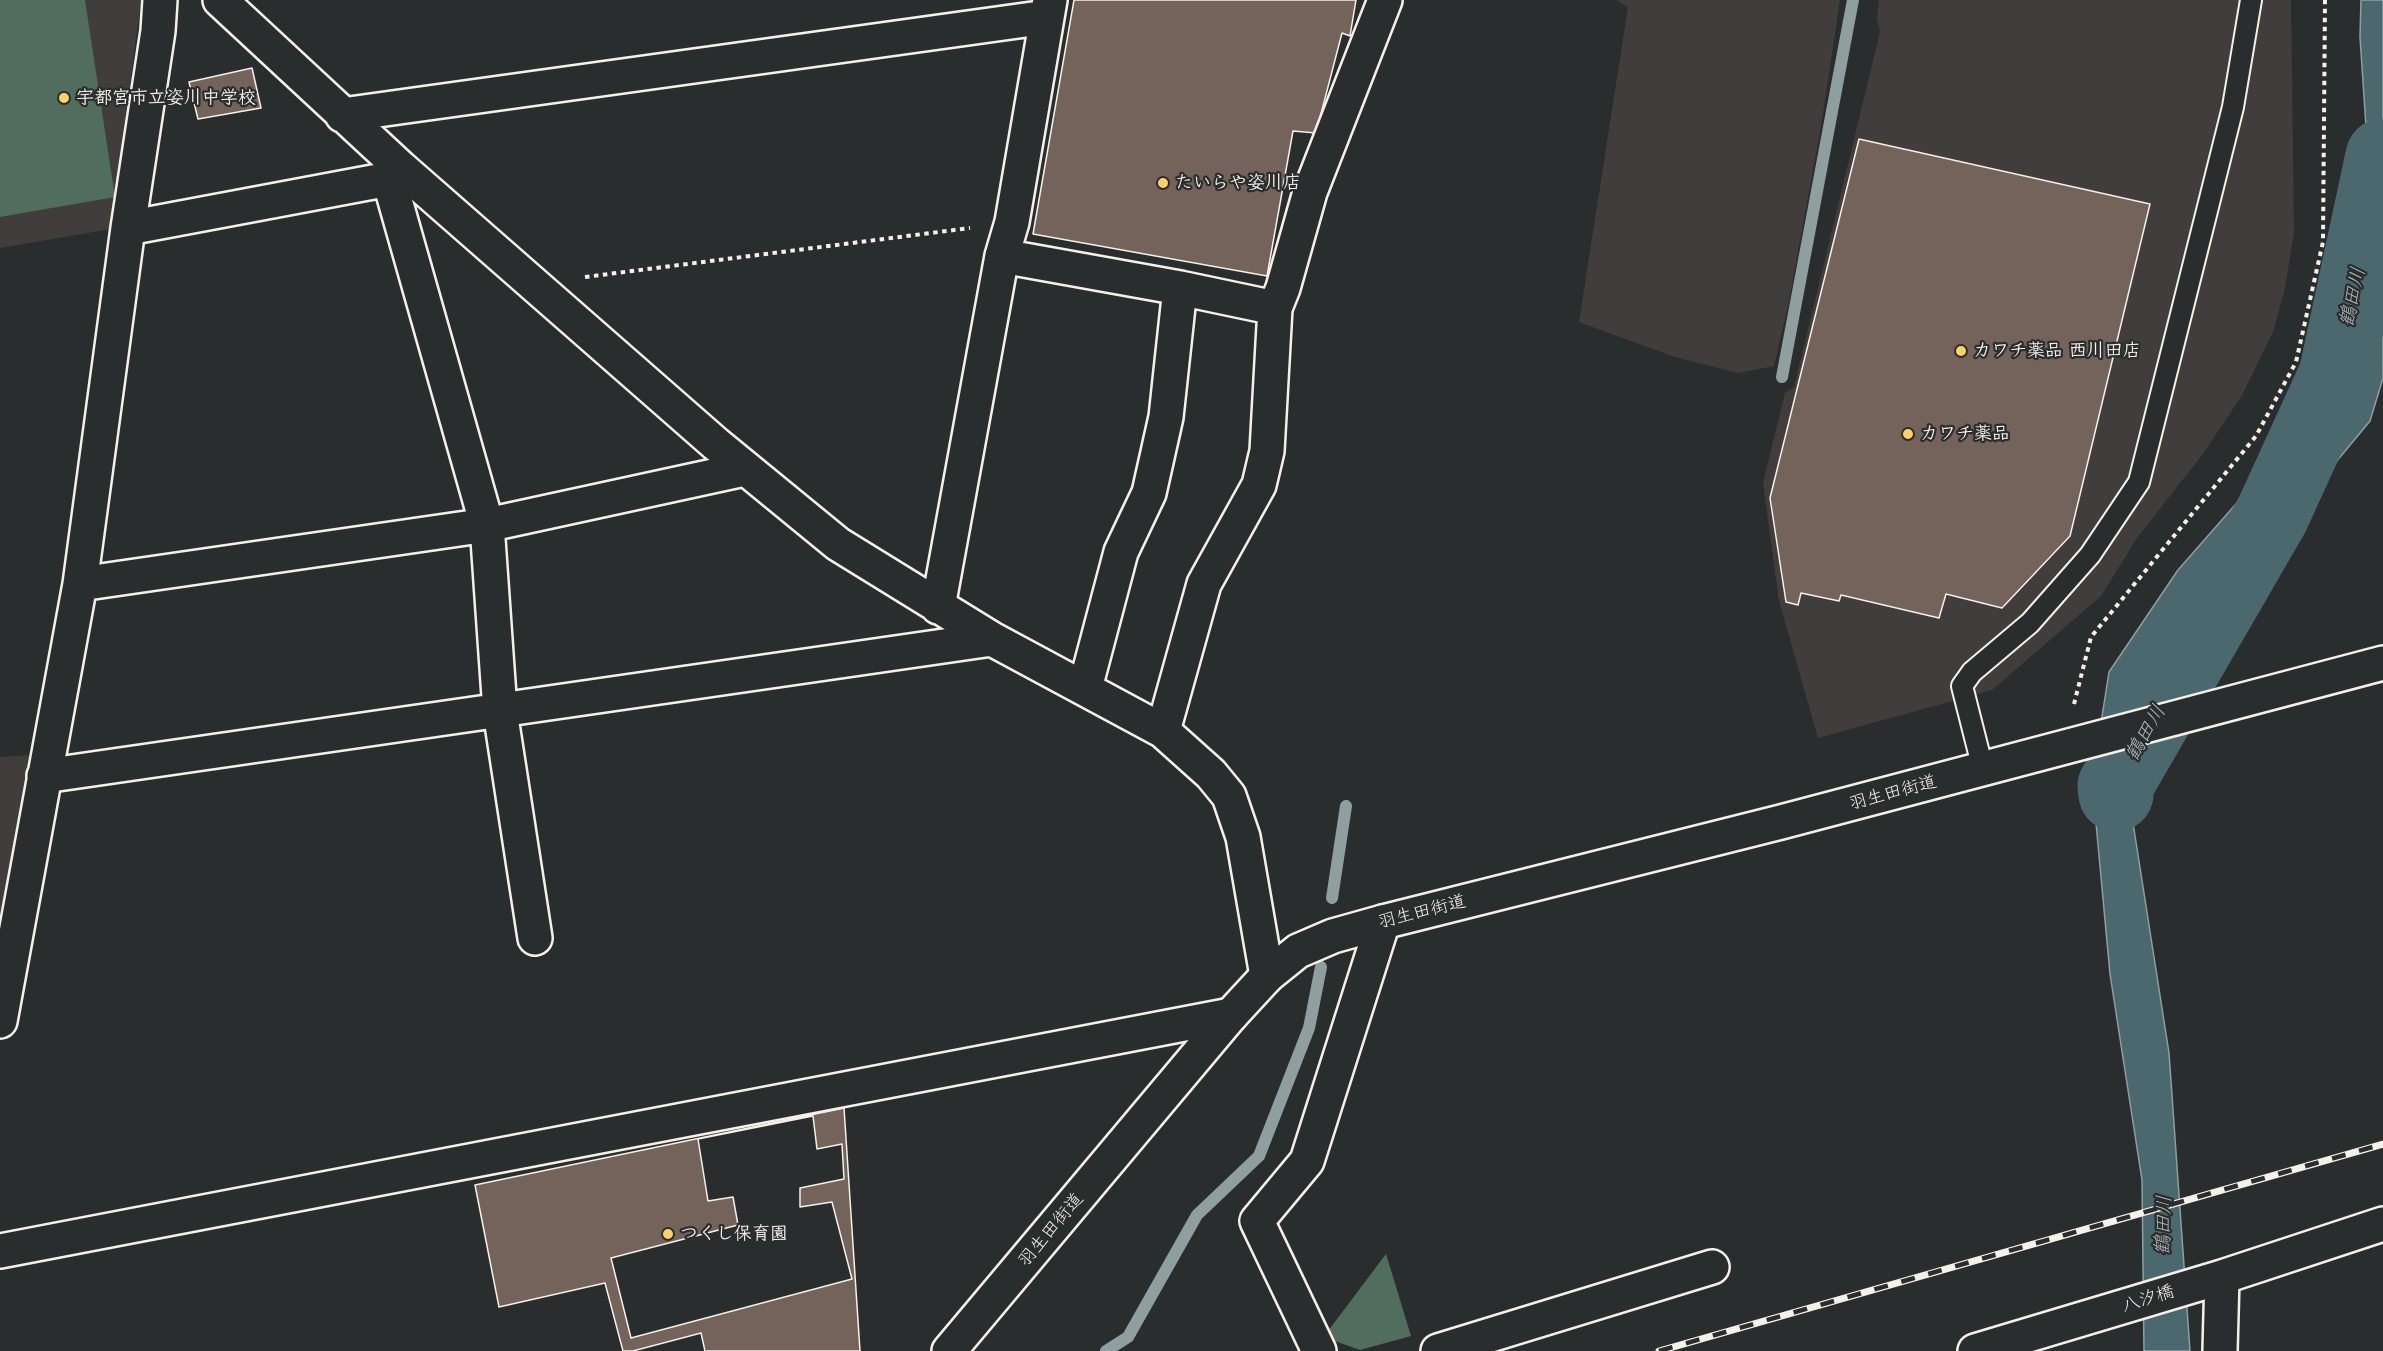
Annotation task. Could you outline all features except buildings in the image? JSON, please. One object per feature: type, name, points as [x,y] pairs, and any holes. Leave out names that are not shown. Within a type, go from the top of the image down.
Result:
[{"type":"street","points":[[0,1021],[80,584],[128,228],[158,31],[160,0]]},
{"type":"street","points":[[220,0],[342,115],[389,168],[532,283],[745,469],[838,544],[992,639],[1163,730],[1211,774],[1229,796],[1244,837],[1267,976]]},
{"type":"street","points":[[1163,730],[1204,584],[1259,485],[1267,451],[1275,308],[1283,288],[1310,192],[1385,0]]},
{"type":"street","points":[[342,115],[1049,9],[1012,222],[1002,256],[939,607]]},
{"type":"street","points":[[128,228],[389,168]]},
{"type":"street","points":[[389,168],[487,525],[500,711],[535,938]]},
{"type":"street","points":[[1002,256],[1180,288],[1275,308]]},
{"type":"street","points":[[1085,688],[1121,552],[1149,493],[1166,417],[1180,288]]},
{"type":"street","points":[[80,584],[487,525],[745,469]]},
{"type":"street","points":[[44,776],[992,639]]},
{"type":"street","name":"羽生田街道","points":[[949,1351],[1231,1015],[1267,976],[1298,951],[1333,936],[1383,922],[1983,769],[2383,663]]},
{"type":"street","points":[[1319,1351],[1257,1221],[1306,1161],[1383,922]]},
{"type":"street","points":[[0,1251],[1231,1015]]},
{"type":"street","name":"八汐橋","points":[[1975,1351],[2211,1280],[2383,1224]]},
{"type":"street","points":[[1438,1351],[1713,1267]]},
{"type":"street","points":[[2211,1280],[2220,1351]]},
{"type":"lane","points":[[1983,769],[1962,686],[1972,672],[2030,623],[2090,555],[2139,482],[2233,107],[2251,0]]},
{"type":"path","points":[[2063,748],[2091,637],[2256,436],[2296,362],[2323,242],[2325,0]]},
{"type":"path","points":[[532,283],[1012,222]]},
{"type":"shaded area","name":"宇都宮市立姿川中学校","points":[[0,0],[141,0],[111,229],[0,248]]},
{"type":"shaded area","points":[[1616,0],[1840,0],[1821,126],[1788,306],[1774,366],[1738,373],[1675,357],[1579,322],[1628,7]]},
{"type":"shaded area","points":[[1879,0],[2291,0],[2294,233],[2285,288],[2273,332],[2241,397],[2202,455],[2137,538],[2101,596],[1992,690],[1818,738],[1779,601],[1763,483],[1785,393],[1794,387],[1880,32],[1877,18]]},
{"type":"shaded area","points":[[31,755],[0,953],[0,757]]},
{"type":"green space","name":"宇都宮市立姿川中学校","points":[[0,0],[85,0],[115,197],[0,217]]},
{"type":"green space","points":[[1386,1254],[1411,1336],[1360,1350],[1332,1340],[1328,1331]]},
{"type":"water","points":[[2361,0],[2383,0],[2383,378],[2370,421],[2302,503],[2197,616],[2128,791],[2169,1053],[2190,1351],[2144,1351],[2142,1180],[2110,974],[2092,780],[2109,672],[2178,570],[2242,497],[2301,408],[2360,302],[2374,245],[2360,37]]},
{"type":"waterway","points":[[1782,377],[1853,0]]},
{"type":"waterway","name":"鶴田川","points":[[2116,794],[2115,786],[2272,515],[2336,375],[2383,156]]},
{"type":"waterway","points":[[1332,898],[1346,806]]},
{"type":"waterway","points":[[1106,1351],[1128,1337],[1197,1215],[1259,1156],[1309,1028],[1321,967]]},
{"type":"railway","points":[[1659,1351],[2383,1144]]},
{"type":"place","name":"宇都宮市立姿川中学校","points":[[64,98]]},
{"type":"place","name":"たいらや姿川店","points":[[1163,183]]},
{"type":"place","name":"カワチ薬品 西川田店","points":[[1961,351]]},
{"type":"place","name":"カワチ薬品","points":[[1908,434]]},
{"type":"place","name":"つくし保育園","points":[[668,1234]]}]
